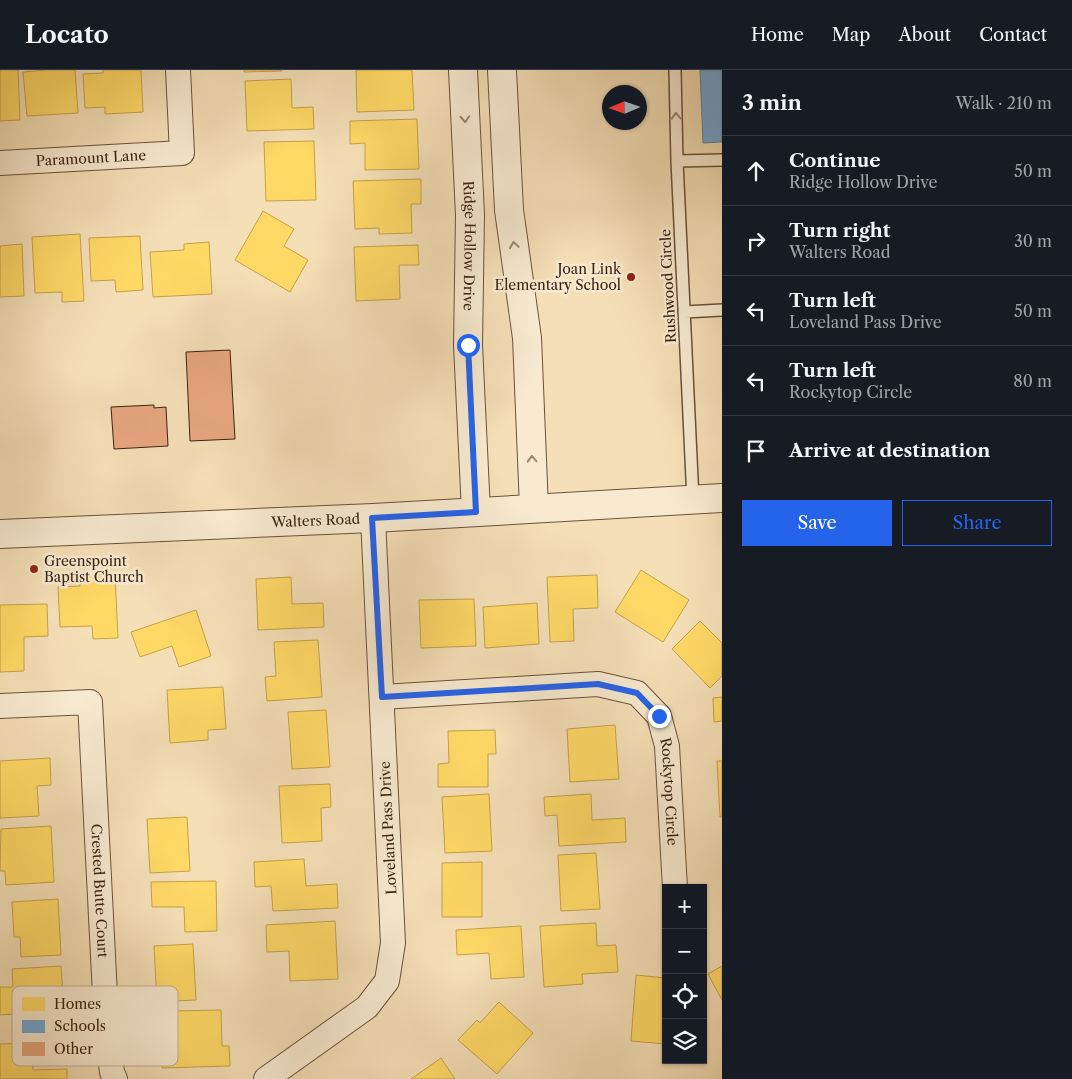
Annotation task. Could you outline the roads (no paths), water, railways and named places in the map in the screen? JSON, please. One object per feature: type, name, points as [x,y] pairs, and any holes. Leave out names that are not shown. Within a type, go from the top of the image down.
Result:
[{"type":"street","name":"Paramount Lane","points":[[0,163],[182,153],[178,70]]},
{"type":"street","name":"Ridge Hollow Drive","points":[[463,70],[470,215],[468,345],[476,512]]},
{"type":"street","points":[[502,70],[509,210],[527,338],[534,508]]},
{"type":"street","name":"Walters Road","points":[[0,534],[372,518],[722,498]]},
{"type":"street","name":"Loveland Pass Drive","points":[[266,1079],[367,1007],[387,981],[393,943],[372,518]]},
{"type":"street","name":"Rockytop Circle","points":[[382,697],[598,684],[637,693],[659,716],[667,746],[674,884]]},
{"type":"street","name":"Crested Butte Court","points":[[0,706],[90,702],[105,986]]},
{"type":"street","name":"Crested Butte Court","points":[[111,1066],[116,1079]]},
{"type":"lane","name":"Rushwood Circle","points":[[675,70],[677,161],[692,500]]},
{"type":"lane","points":[[677,161],[722,160]]},
{"type":"lane","points":[[685,312],[722,310]]},
{"type":"place","name":"Joan Link Elementary School","points":[[631,277]]},
{"type":"place","name":"Greenspoint Baptist Church","points":[[34,569]]}]
